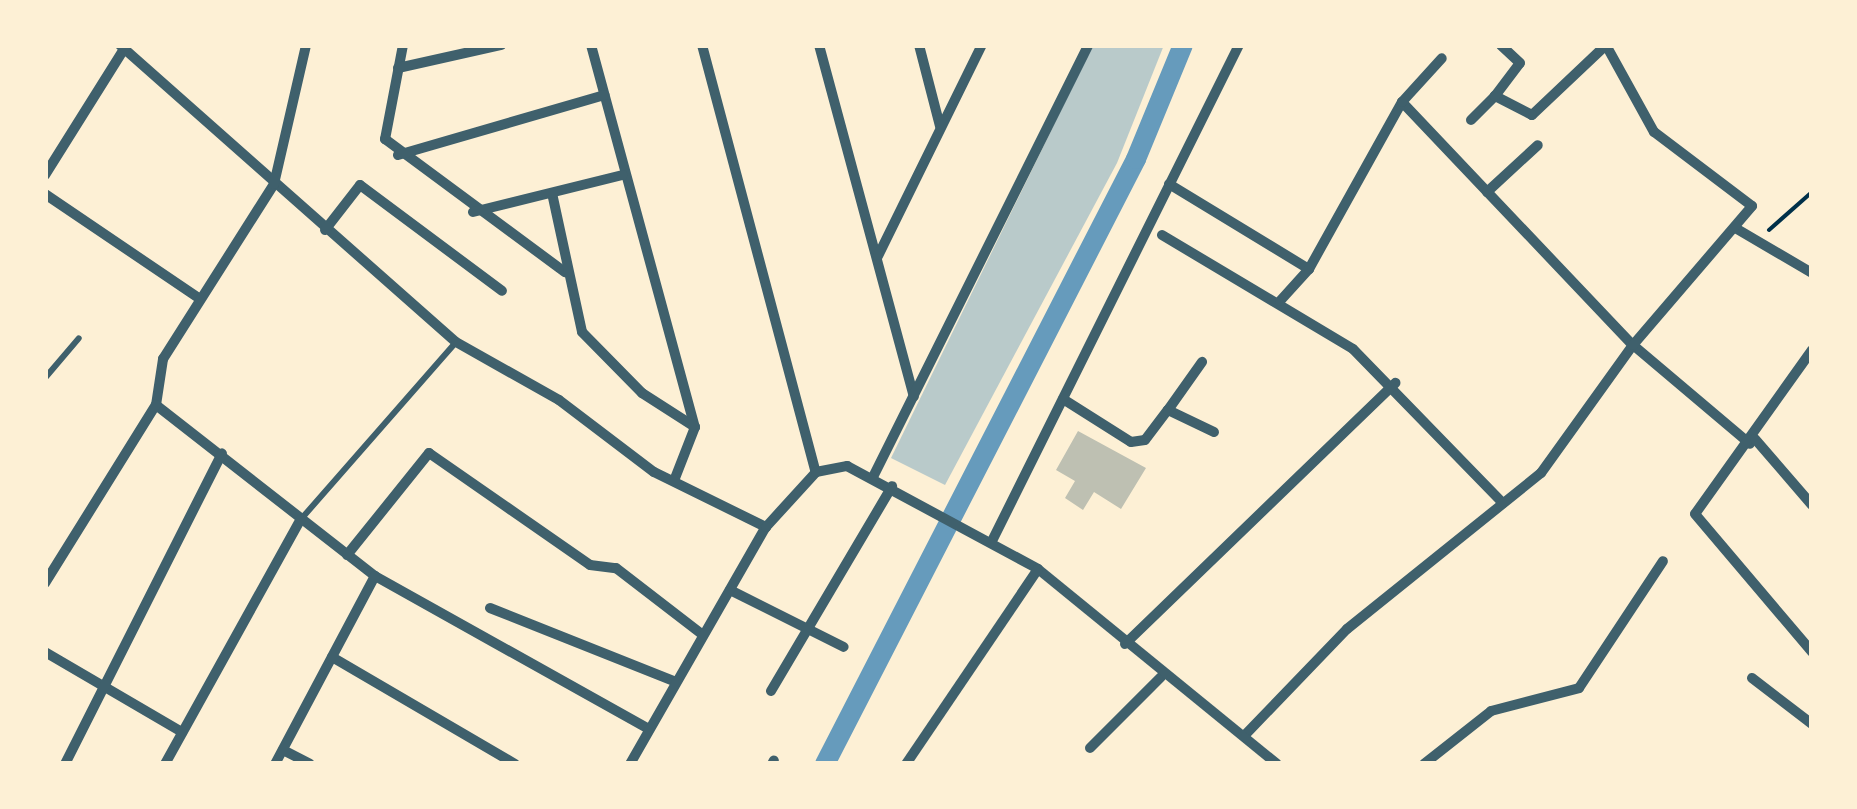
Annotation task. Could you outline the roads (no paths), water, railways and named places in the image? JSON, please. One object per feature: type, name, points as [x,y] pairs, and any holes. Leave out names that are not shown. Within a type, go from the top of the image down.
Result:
[{"type":"street","points":[[45,583],[156,405],[156,373],[198,297],[274,184],[306,45]]},
{"type":"street","points":[[402,45],[382,126],[398,154],[473,212],[565,272]]},
{"type":"street","points":[[398,68],[502,45]]},
{"type":"street","points":[[591,45],[696,427],[674,482]]},
{"type":"street","points":[[702,45],[816,472]]},
{"type":"street","points":[[818,45],[914,397]]},
{"type":"street","points":[[918,45],[940,126]]},
{"type":"street","points":[[878,256],[982,45]]},
{"type":"street","points":[[873,477],[1088,45]]},
{"type":"street","points":[[993,539],[1239,45]]},
{"type":"street","points":[[1471,120],[1520,63],[1500,45]]},
{"type":"street","points":[[1244,736],[1347,629],[1541,473],[1633,345],[1737,229],[1752,206],[1654,132],[1606,45],[1538,114],[1495,96]]},
{"type":"street","points":[[45,175],[122,47],[456,342],[674,482],[766,527]]},
{"type":"street","points":[[1280,301],[1309,269],[1402,102],[1442,58]]},
{"type":"street","points":[[398,154],[604,96]]},
{"type":"street","points":[[1402,102],[1633,345],[1752,441],[1812,505]]},
{"type":"street","points":[[1488,192],[1538,145]]},
{"type":"street","points":[[473,212],[624,175]]},
{"type":"street","points":[[1169,184],[1309,269]]},
{"type":"street","points":[[325,230],[360,185],[502,291]]},
{"type":"street","points":[[552,192],[565,272],[591,345],[696,427]]},
{"type":"street","points":[[45,194],[198,297]]},
{"type":"street","points":[[1737,229],[1762,236],[1812,273]]},
{"type":"street","points":[[1162,235],[1280,301],[1394,383],[1502,503]]},
{"type":"street","points":[[1812,350],[1752,441],[1695,517],[1812,652]]},
{"type":"street","points":[[1063,399],[1132,442],[1145,440],[1202,362]]},
{"type":"street","points":[[1125,644],[1394,383]]},
{"type":"street","points":[[156,405],[375,576],[649,728]]},
{"type":"street","points":[[1168,410],[1214,432]]},
{"type":"street","points":[[347,555],[430,452],[586,563],[616,568],[703,635]]},
{"type":"street","points":[[65,764],[222,453]]},
{"type":"street","points":[[630,764],[766,527],[816,472],[847,466],[978,530],[1038,569],[1162,676],[1277,764]]},
{"type":"street","points":[[772,691],[805,626],[892,486]]},
{"type":"street","points":[[165,764],[301,518]]},
{"type":"street","points":[[1424,764],[1491,711],[1579,688],[1663,561]]},
{"type":"street","points":[[906,764],[1038,569]]},
{"type":"street","points":[[275,764],[375,576]]},
{"type":"street","points":[[730,590],[844,647]]},
{"type":"street","points":[[490,608],[676,682]]},
{"type":"street","points":[[45,652],[182,732]]},
{"type":"street","points":[[332,657],[515,764]]},
{"type":"street","points":[[1090,748],[1162,676]]},
{"type":"street","points":[[1752,678],[1812,724]]},
{"type":"street","points":[[283,750],[310,764]]},
{"type":"lane","points":[[45,378],[79,338]]},
{"type":"lane","points":[[301,518],[456,342]]},
{"type":"waterway","points":[[825,764],[1136,159],[1183,45]]}]
